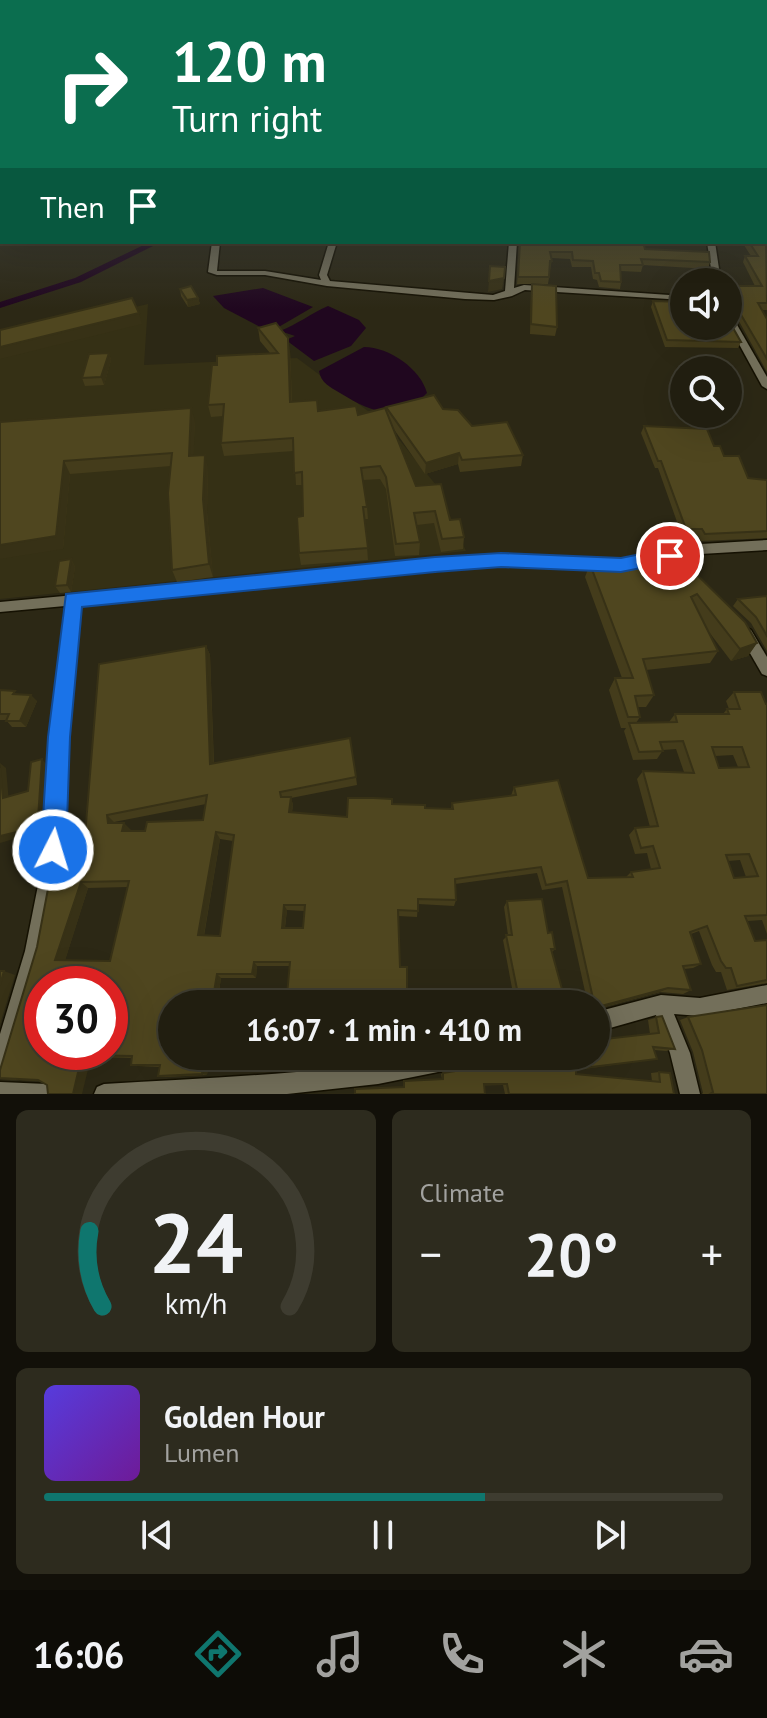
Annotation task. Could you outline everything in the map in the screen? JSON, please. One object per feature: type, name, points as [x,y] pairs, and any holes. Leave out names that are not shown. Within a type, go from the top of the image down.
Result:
[{"type":"street","points":[[216,244],[212,272],[265,273],[327,284],[465,297],[494,298],[524,287],[670,297]]},
{"type":"street","points":[[327,284],[323,275],[332,244]]},
{"type":"street","points":[[509,294],[513,244]]},
{"type":"street","points":[[711,244],[715,268]]},
{"type":"street","points":[[741,340],[767,386]]},
{"type":"street","points":[[0,607],[488,561],[627,564],[674,560],[701,549],[767,545]]},
{"type":"street","points":[[0,1067],[34,951],[53,850],[59,737],[72,600]]},
{"type":"street","points":[[735,621],[767,670]]},
{"type":"street","points":[[610,1018],[661,1004],[700,1007],[767,994]]},
{"type":"street","points":[[661,1004],[680,1053],[690,1094]]},
{"type":"street","points":[[104,1094],[278,1084],[394,1070]]},
{"type":"street","points":[[0,1092],[47,1094]]},
{"type":"shaded area","points":[[263,288],[313,307],[270,332],[224,308],[213,296]]},
{"type":"shaded area","points":[[148,304],[144,365],[297,358],[388,426],[436,485],[466,551],[0,599],[0,339]]},
{"type":"shaded area","points":[[328,306],[359,320],[366,328],[351,346],[314,361],[286,340],[295,336],[280,331]]},
{"type":"shaded area","points":[[364,347],[384,351],[403,361],[424,384],[427,393],[406,409],[384,412],[363,405],[324,382],[319,371]]},
{"type":"building","points":[[520,244],[644,244],[645,249],[709,252],[710,262],[641,259],[643,265],[620,265],[621,282],[601,281],[599,273],[595,273],[593,261],[573,260],[572,252],[550,252],[549,277],[518,277]]},
{"type":"building","points":[[750,244],[766,244],[767,303],[758,303],[767,319],[767,359],[742,316],[742,286],[762,286],[745,256],[758,256]]},
{"type":"building","points":[[490,266],[505,267],[504,278],[489,281]]},
{"type":"building","points":[[532,284],[556,286],[557,327],[531,324]]},
{"type":"building","points":[[191,286],[198,298],[187,300],[180,289]]},
{"type":"building","points":[[132,298],[139,313],[0,347],[0,330]]},
{"type":"building","points":[[653,301],[670,302],[670,340],[741,342],[667,340]]},
{"type":"building","points":[[276,323],[288,338],[290,402],[317,400],[318,411],[356,406],[358,415],[385,408],[416,486],[441,484],[450,520],[460,519],[464,537],[442,539],[435,511],[414,513],[420,542],[396,544],[386,477],[380,466],[361,468],[367,507],[363,507],[368,548],[299,553],[297,517],[303,516],[302,472],[294,473],[293,438],[221,443],[224,404],[208,405],[212,365],[217,365],[217,356],[278,353],[258,328]]},
{"type":"building","points":[[109,353],[101,377],[82,378],[89,354]]},
{"type":"building","points":[[434,395],[443,409],[458,410],[472,426],[507,422],[523,455],[462,460],[459,453],[426,463],[386,407]]},
{"type":"building","points":[[191,408],[189,456],[205,455],[203,499],[209,564],[172,570],[168,493],[172,453],[64,461],[56,536],[0,545],[0,422]]},
{"type":"building","points":[[644,426],[707,429],[714,446],[720,446],[724,456],[739,456],[748,478],[767,480],[767,531],[705,534],[702,529],[686,529],[661,461],[658,461]]},
{"type":"building","points":[[670,556],[676,567],[686,564],[745,622],[757,643],[740,649],[697,594],[691,597],[718,651],[643,659],[654,695],[635,696],[640,717],[628,717],[615,678],[633,678],[590,564]]},
{"type":"building","points":[[71,559],[67,585],[55,586],[59,561]]},
{"type":"building","points":[[767,596],[767,636],[756,617],[738,599]]},
{"type":"building","points":[[206,646],[210,764],[350,738],[356,777],[280,792],[281,797],[291,797],[289,812],[347,817],[348,798],[392,799],[392,804],[453,809],[452,803],[516,795],[514,787],[558,780],[588,878],[633,877],[631,872],[660,868],[653,846],[641,848],[635,828],[658,826],[643,771],[694,773],[683,741],[660,742],[663,751],[639,752],[629,723],[677,722],[675,714],[729,714],[727,709],[740,709],[734,692],[761,692],[767,704],[767,915],[745,916],[755,941],[767,940],[767,980],[737,986],[731,968],[726,968],[721,961],[707,926],[690,932],[701,964],[683,966],[691,990],[668,988],[610,1004],[610,990],[591,990],[567,881],[546,885],[541,867],[455,879],[456,900],[418,899],[418,911],[398,910],[400,967],[407,967],[407,990],[287,990],[290,962],[254,962],[252,974],[217,974],[214,990],[158,990],[158,1065],[131,1065],[132,1056],[128,1056],[128,966],[31,966],[58,836],[85,836],[99,664]],"holes":[[[712,747],[742,747],[749,767],[719,768]],[[207,795],[203,820],[147,822],[145,831],[122,831],[124,823],[108,823],[107,815]],[[216,832],[234,835],[220,936],[198,935]],[[749,854],[758,876],[734,878],[726,855]],[[129,881],[110,961],[55,960],[81,882]],[[284,905],[305,905],[303,928],[282,928]]]},
{"type":"building","points":[[0,690],[31,695],[20,721],[6,721],[9,714],[0,714]]},
{"type":"building","points":[[42,759],[37,834],[24,837],[25,830],[0,836],[0,768],[3,798],[28,791],[31,762]]},
{"type":"building","points":[[542,899],[548,933],[552,932],[555,949],[551,949],[562,990],[517,990],[506,935],[512,935],[507,901]]},
{"type":"building","points":[[24,990],[24,1070],[79,1070],[73,1094],[48,1094],[47,1085],[38,1080],[0,1078]]},
{"type":"building","points":[[767,1005],[767,1094],[710,1094],[713,1092],[702,1050],[688,1017]]},
{"type":"building","points":[[662,1016],[675,1049],[653,1047],[657,1059],[610,1065],[610,1038],[659,1033],[656,1017]]},
{"type":"building","points":[[159,1070],[202,1070],[202,1074],[158,1076]]},
{"type":"building","points":[[462,1070],[576,1070],[576,1074],[660,1082],[659,1072],[670,1073],[674,1094],[509,1094],[507,1084],[484,1084],[485,1094],[355,1094],[355,1089],[404,1087],[404,1081],[443,1079],[443,1073]]},
{"type":"waterway","points":[[0,305],[78,280],[153,244]]},
{"type":"route","points":[[53,850],[59,737],[72,600],[435,564],[501,560],[621,565],[670,556]]}]
